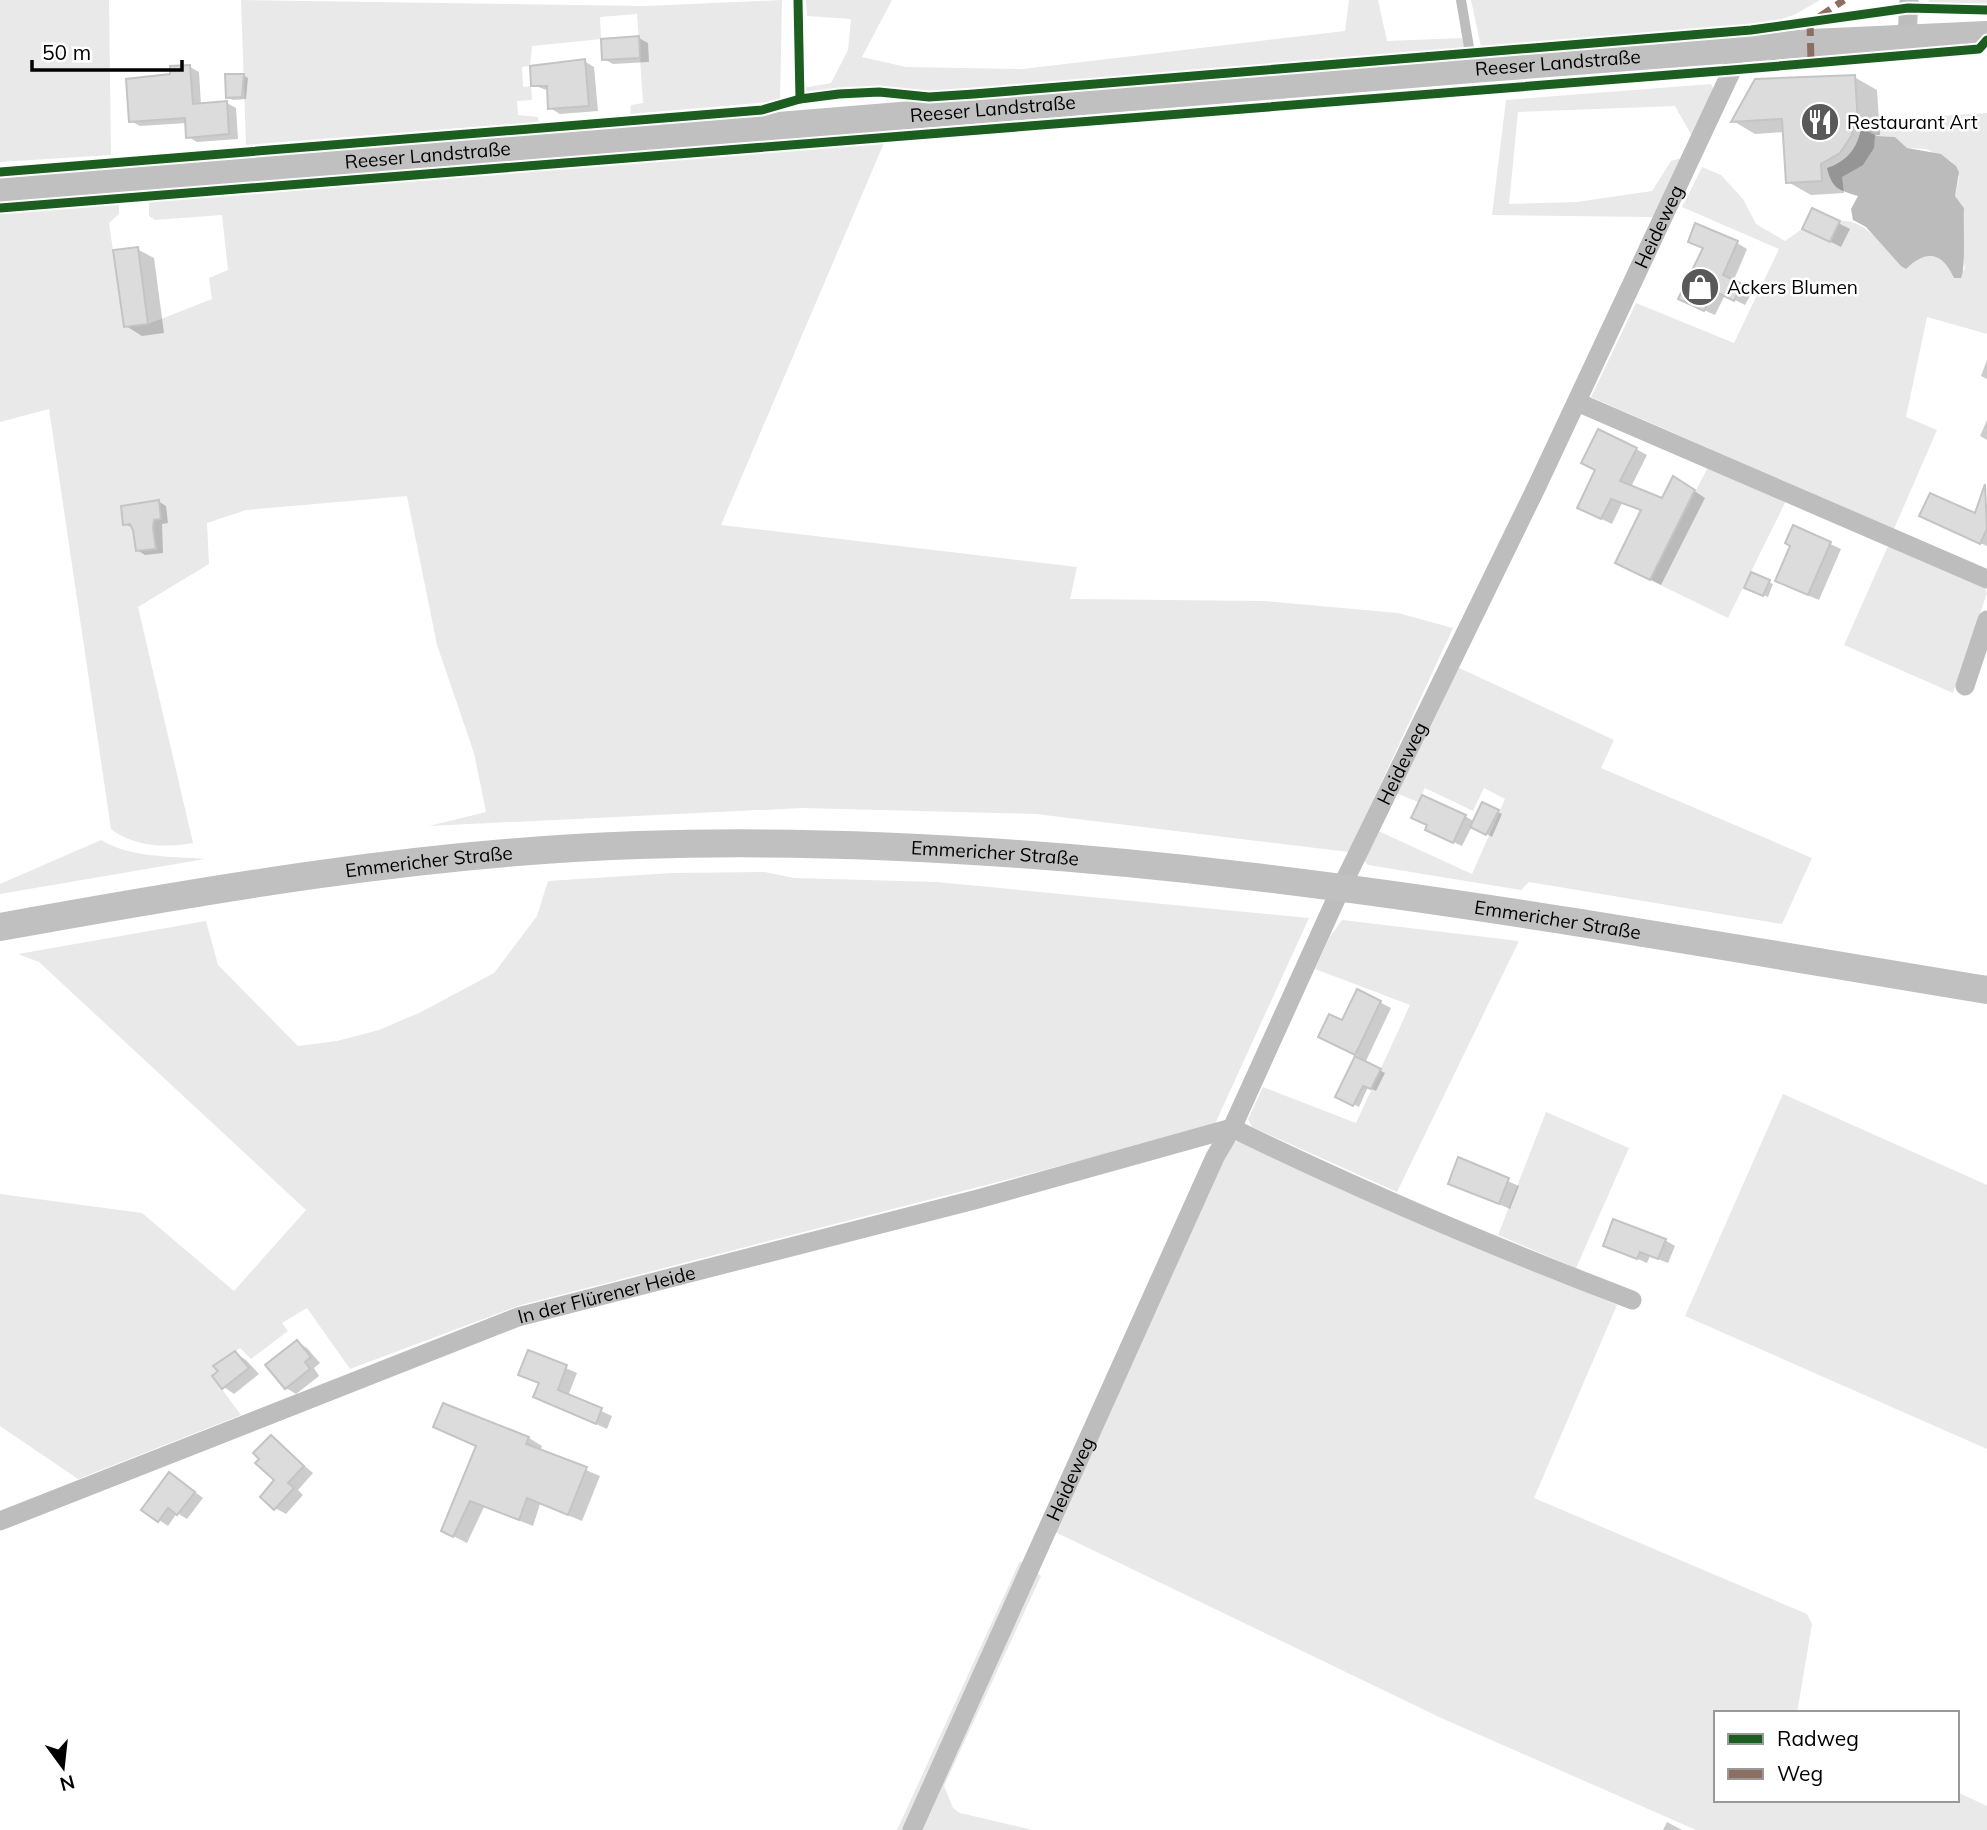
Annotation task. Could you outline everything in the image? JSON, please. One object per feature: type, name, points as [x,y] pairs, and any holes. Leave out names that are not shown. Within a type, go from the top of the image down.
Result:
[{"type":"street","points":[[1907,37],[1909,0]]},
{"type":"street","name":"Reeser Landstraße","points":[[0,190],[1472,69],[1907,37],[1987,35]]},
{"type":"street","name":"Heideweg","points":[[912,1830],[1215,1157],[1232,1128],[1341,888],[1577,402],[1732,71],[1736,49]]},
{"type":"street","points":[[1577,402],[1987,579]]},
{"type":"street","points":[[1965,686],[1987,620]]},
{"type":"street","name":"Emmericher Straße","points":[[0,927],[298,878],[460,859],[636,845],[807,844],[972,850],[1448,901],[1987,990]]},
{"type":"street","points":[[1232,1128],[1430,1219],[1632,1300]]},
{"type":"street","name":"In der Flürener Heide","points":[[0,1521],[518,1317],[978,1199],[1232,1128]]},
{"type":"lane","points":[[1461,0],[1472,69]]},
{"type":"shaded area","points":[[0,0],[109,0],[111,155],[0,162]]},
{"type":"shaded area","points":[[241,0],[646,6],[782,0],[780,101],[630,114],[631,105],[643,103],[637,14],[600,17],[601,39],[532,46],[530,66],[522,67],[523,87],[531,86],[532,100],[517,101],[518,115],[538,117],[539,122],[246,145]]},
{"type":"shaded area","points":[[806,0],[892,0],[862,57],[906,67],[1023,69],[1345,31],[1349,0],[1378,0],[1387,41],[1465,38],[1464,48],[940,92],[882,87],[808,93],[803,92],[803,88],[831,83],[848,50],[851,19],[807,16]]},
{"type":"shaded area","points":[[1471,0],[1820,0],[1794,15],[1768,23],[1481,47]]},
{"type":"shaded area","points":[[1929,0],[1987,0],[1987,5],[1927,5]]},
{"type":"shaded area","points":[[1711,84],[1714,91],[1692,136],[1675,106],[1518,112],[1509,204],[1577,202],[1652,191],[1671,161],[1681,158],[1653,217],[1492,215],[1506,100]]},
{"type":"shaded area","points":[[1987,113],[1987,334],[1927,317],[1906,417],[1937,430],[1894,529],[1591,397],[1636,303],[1734,343],[1779,249],[1682,207],[1702,167],[1721,175],[1743,199],[1756,224],[1785,241],[1802,229],[1830,242],[1840,221],[1851,222],[1868,231],[1906,269],[1921,258],[1933,256],[1944,263],[1954,278],[1965,269],[1962,246],[1964,208],[1955,196],[1959,177],[1951,161],[1926,149],[1907,148],[1895,137],[1877,136],[1861,128],[1862,121]]},
{"type":"shaded area","points":[[1861,128],[1877,136],[1895,137],[1907,148],[1941,154],[1956,166],[1959,172],[1955,196],[1964,208],[1961,278],[1954,278],[1944,263],[1933,256],[1921,258],[1906,269],[1866,227],[1853,220],[1851,209],[1858,196],[1837,188],[1827,168],[1850,153]]},
{"type":"shaded area","points":[[884,143],[721,525],[1077,567],[1070,599],[1264,601],[1398,613],[1453,628],[1349,852],[1036,814],[802,808],[429,826],[486,812],[474,753],[437,645],[407,496],[246,510],[207,523],[209,564],[138,607],[193,843],[150,845],[120,835],[111,829],[49,409],[0,422],[0,214],[119,204],[119,214],[109,223],[124,327],[148,324],[212,299],[209,278],[228,270],[222,215],[155,220],[149,216],[149,202]]},
{"type":"shaded area","points":[[1708,467],[1786,501],[1728,618],[1650,580]]},
{"type":"shaded area","points":[[1888,546],[1985,587],[1987,593],[1953,693],[1844,645]]},
{"type":"shaded area","points":[[1455,666],[1614,740],[1601,768],[1812,858],[1782,924],[1529,882],[1521,890],[1368,865],[1364,860],[1374,829],[1472,874],[1505,799],[1484,788],[1473,811],[1425,788],[1418,802],[1396,793]]},
{"type":"shaded area","points":[[101,840],[138,853],[205,859],[0,894],[0,884]]},
{"type":"shaded area","points":[[765,872],[794,878],[937,882],[1309,918],[1214,1126],[521,1305],[350,1369],[307,1308],[282,1323],[288,1331],[251,1359],[240,1348],[214,1365],[218,1371],[213,1377],[241,1415],[78,1479],[0,1426],[0,1194],[142,1213],[234,1291],[306,1210],[39,962],[18,954],[206,921],[218,965],[298,1046],[337,1041],[379,1030],[421,1012],[494,973],[537,916],[548,881],[672,873]]},
{"type":"shaded area","points":[[1342,920],[1519,941],[1397,1192],[1252,1127],[1248,1119],[1263,1087],[1356,1123],[1410,1005],[1315,969],[1329,938]]},
{"type":"shaded area","points":[[1783,1094],[1987,1185],[1987,1449],[1685,1316]]},
{"type":"shaded area","points":[[1546,1112],[1629,1148],[1576,1268],[1498,1235]]},
{"type":"shaded area","points":[[1240,1140],[1390,1209],[1617,1305],[1534,1498],[1807,1614],[1812,1624],[1797,1711],[1714,1711],[1714,1802],[1959,1802],[1959,1793],[1987,1806],[1987,1830],[1696,1830],[1439,1717],[1053,1531],[1229,1144]]},
{"type":"shaded area","points":[[1020,1561],[1041,1576],[944,1786],[953,1808],[960,1813],[1033,1830],[897,1830]]},
{"type":"building","points":[[639,36],[640,58],[602,60],[601,39]]},
{"type":"building","points":[[585,59],[589,106],[548,109],[547,86],[531,86],[530,66]]},
{"type":"building","points":[[190,65],[193,104],[227,101],[229,134],[186,138],[185,118],[129,122],[126,79],[170,74],[170,66]]},
{"type":"building","points":[[225,74],[244,74],[242,97],[226,98]]},
{"type":"building","points":[[1855,75],[1858,123],[1853,123],[1852,135],[1840,153],[1821,164],[1822,181],[1786,183],[1782,119],[1731,122],[1755,79]]},
{"type":"building","points":[[1812,208],[1840,221],[1830,242],[1802,229]]},
{"type":"building","points":[[1695,223],[1738,241],[1723,275],[1742,284],[1734,301],[1714,291],[1704,311],[1678,299],[1703,248],[1688,242]]},
{"type":"building","points":[[138,247],[148,324],[124,327],[113,250]]},
{"type":"building","points":[[1598,429],[1637,448],[1620,481],[1662,498],[1673,476],[1695,490],[1650,580],[1615,563],[1641,510],[1611,499],[1601,519],[1577,508],[1595,470],[1581,463]]},
{"type":"building","points":[[1985,484],[1987,529],[1980,544],[1919,516],[1930,493],[1975,513]]},
{"type":"building","points":[[159,500],[161,519],[154,520],[153,528],[156,549],[136,551],[130,524],[123,525],[121,506]]},
{"type":"building","points":[[1793,525],[1831,542],[1808,595],[1775,581],[1790,546],[1785,543]]},
{"type":"building","points":[[1751,572],[1770,580],[1763,596],[1744,588]]},
{"type":"building","points":[[1422,795],[1466,815],[1453,843],[1425,830],[1427,825],[1411,818]]},
{"type":"building","points":[[1482,802],[1499,810],[1486,835],[1470,827]]},
{"type":"building","points":[[1357,989],[1381,1001],[1355,1055],[1318,1037],[1329,1014],[1342,1020]]},
{"type":"building","points":[[1355,1056],[1381,1069],[1371,1089],[1363,1086],[1353,1106],[1335,1097]]},
{"type":"building","points":[[1458,1157],[1509,1178],[1499,1204],[1448,1184]]},
{"type":"building","points":[[1613,1219],[1666,1239],[1658,1259],[1640,1252],[1637,1259],[1603,1246]]},
{"type":"building","points":[[297,1340],[311,1357],[305,1362],[310,1369],[285,1389],[265,1365]]},
{"type":"building","points":[[528,1350],[567,1365],[558,1390],[602,1408],[596,1424],[533,1397],[539,1383],[518,1375]]},
{"type":"building","points":[[235,1351],[249,1368],[222,1389],[212,1376],[218,1371],[213,1366]]},
{"type":"building","points":[[443,1403],[529,1437],[526,1444],[587,1467],[568,1515],[527,1498],[519,1520],[470,1501],[453,1537],[441,1531],[476,1446],[433,1427]]},
{"type":"building","points":[[271,1435],[304,1466],[288,1483],[294,1488],[274,1510],[260,1497],[274,1480],[255,1463],[259,1459],[253,1453]]},
{"type":"building","points":[[169,1472],[195,1492],[177,1515],[168,1508],[158,1522],[141,1510]]},
{"type":"marked path","points":[[1819,17],[1844,0]]},
{"type":"marked path","points":[[1810,22],[1811,62]]},
{"type":"cycle path","points":[[798,0],[800,99]]},
{"type":"cycle path","points":[[0,172],[762,110],[800,99],[839,94],[879,92],[929,97],[974,94],[1751,30],[1908,8],[1987,10]]},
{"type":"cycle path","points":[[0,208],[1732,70],[1979,49],[1987,40]]},
{"type":"place","name":"Restaurant Art","points":[[1820,122]]},
{"type":"place","name":"Ackers Blumen","points":[[1700,287]]}]
